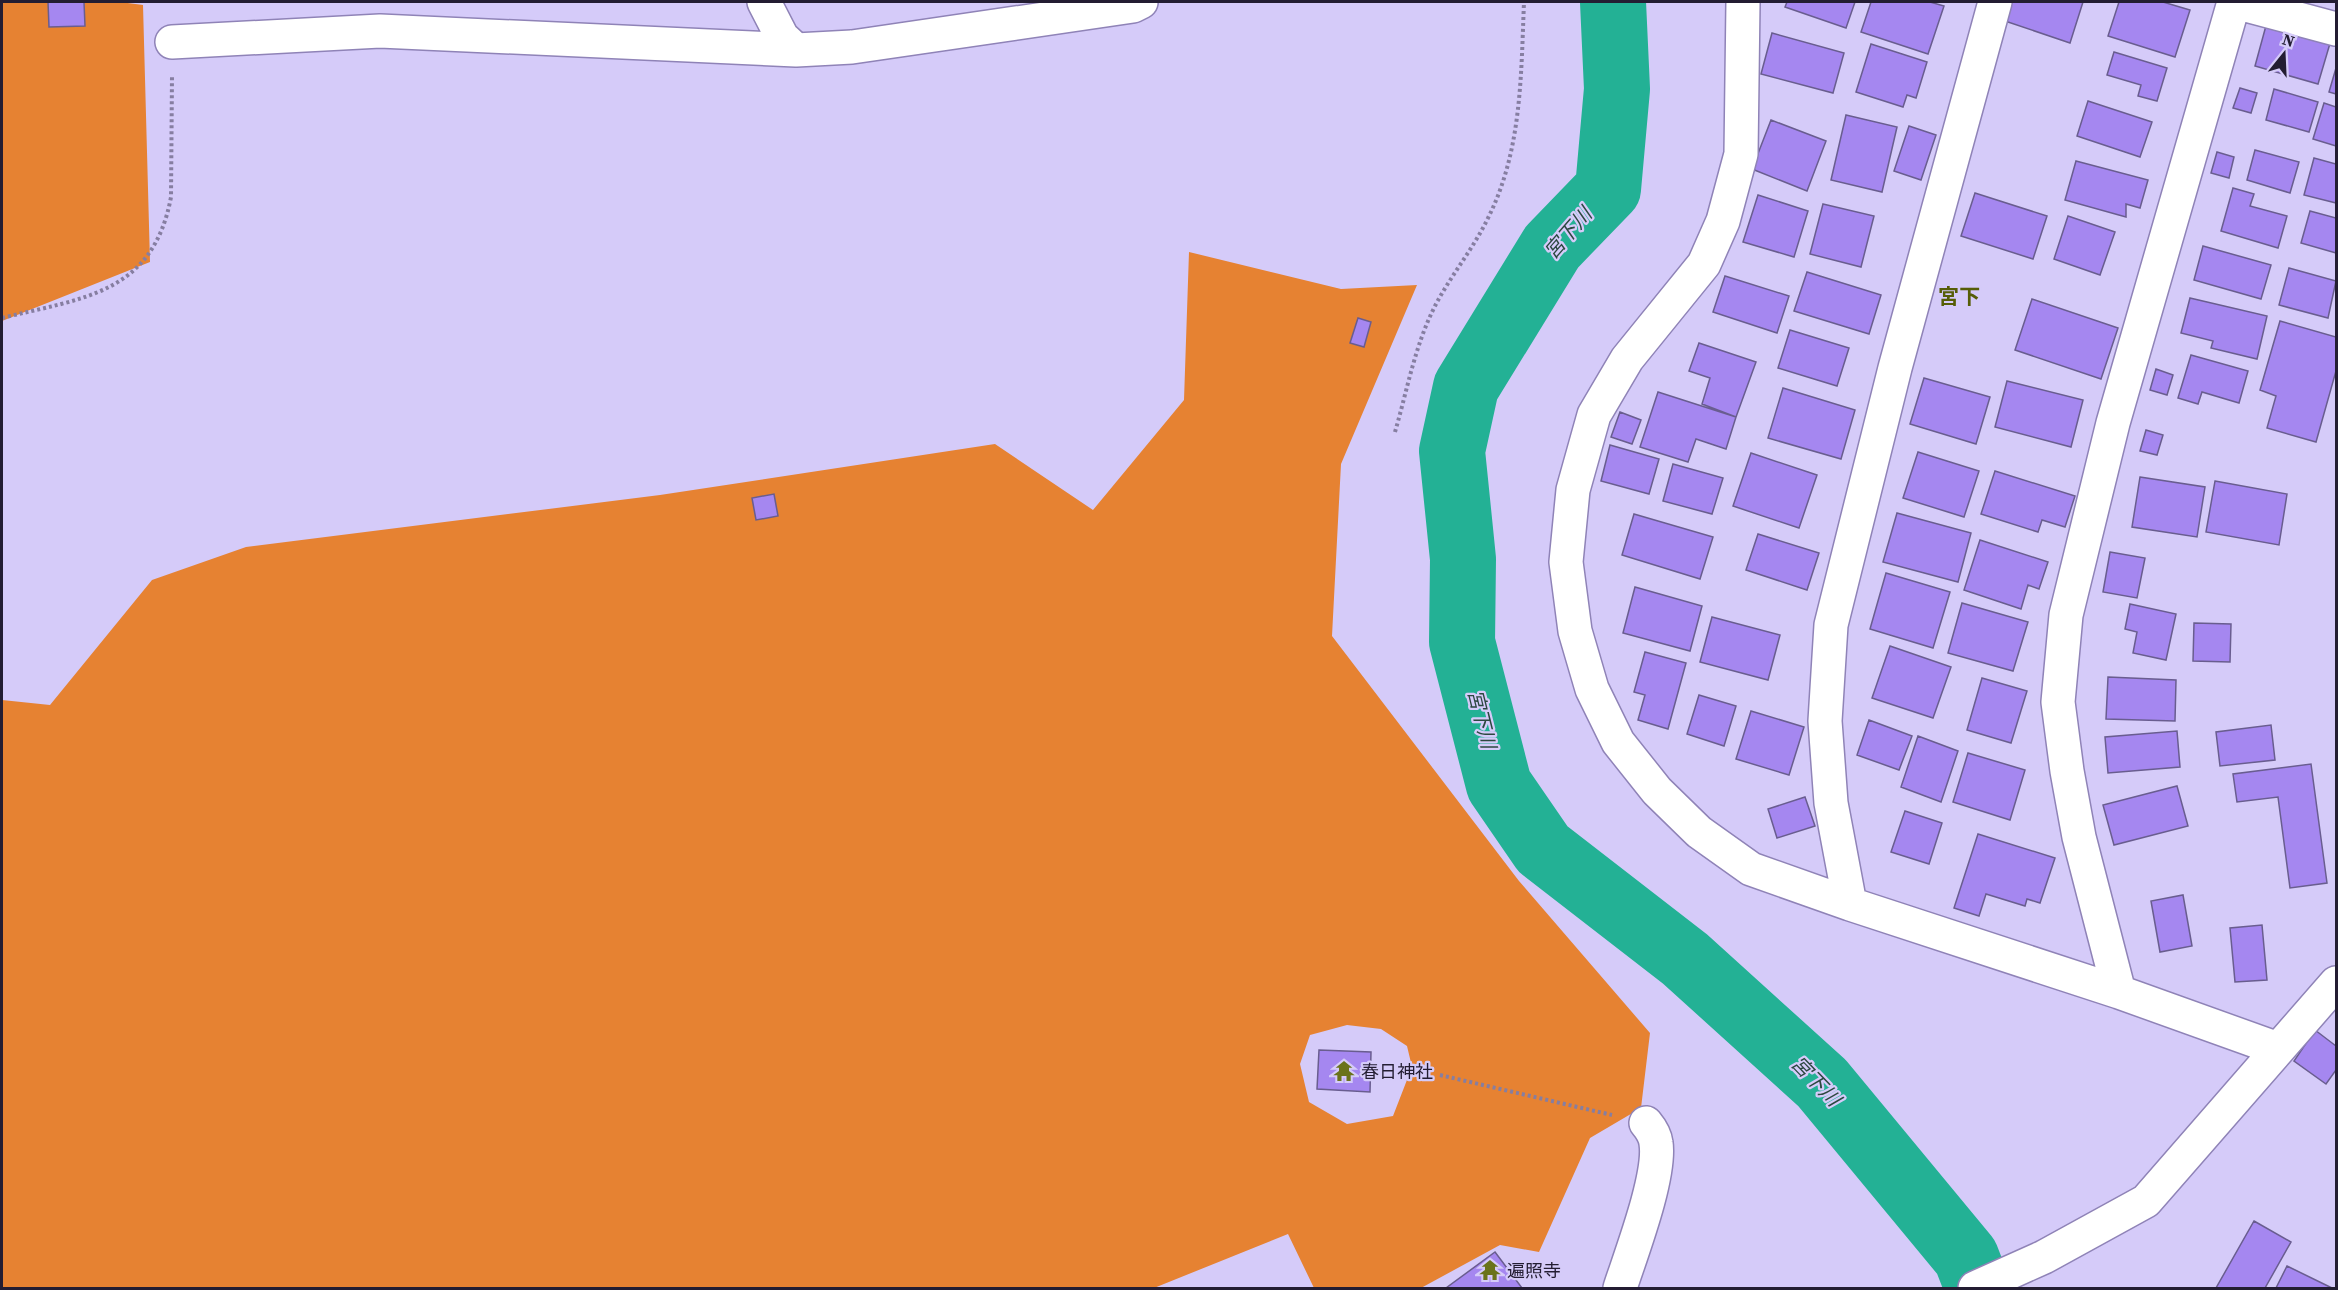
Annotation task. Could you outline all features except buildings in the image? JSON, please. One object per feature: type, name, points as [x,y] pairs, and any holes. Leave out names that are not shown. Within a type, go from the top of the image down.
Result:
[{"type":"street","points":[[764,2],[782,37],[796,50]]},
{"type":"street","points":[[172,42],[380,31],[796,50],[852,47],[1133,6],[1142,2]]},
{"type":"street","points":[[1743,2],[1741,154],[1723,221],[1704,264],[1627,359],[1594,415],[1573,490],[1568,574],[1575,631],[1592,689],[1618,742],[1657,791],[1699,832],[1751,869],[1850,904],[2119,992],[2278,1048]]},
{"type":"street","points":[[1850,904],[1831,803],[1825,722],[1831,625],[1895,368],[1995,2]]},
{"type":"street","points":[[2119,992],[2079,837],[2067,771],[2058,702],[2066,615],[2110,432],[2235,2],[2337,29]]},
{"type":"street","points":[[1975,1288],[2044,1257],[2146,1201],[2337,983]]},
{"type":"street","points":[[1620,1288],[1649,1197],[1656,1152],[1652,1131],[1646,1123]]},
{"type":"path","points":[[1395,432],[1422,337],[1434,307],[1490,216],[1504,175],[1516,133],[1524,2]]},
{"type":"path","points":[[2,318],[71,301],[113,286],[132,274],[155,245],[168,217],[171,197],[172,42]]},
{"type":"path","points":[[1440,1075],[1646,1123]]},
{"type":"shaded area","points":[[2,2],[120,2],[143,5],[150,262],[2,321]]},
{"type":"shaded area","points":[[1189,252],[1341,289],[1417,285],[1341,464],[1332,636],[1519,881],[1650,1033],[1641,1108],[1590,1138],[1539,1252],[1500,1245],[1421,1288],[1314,1288],[1288,1234],[1154,1288],[2,1288],[2,700],[50,705],[152,580],[246,547],[660,495],[995,444],[1093,510],[1184,400]],"holes":[[[1347,1025],[1381,1029],[1407,1046],[1412,1067],[1393,1116],[1347,1124],[1309,1102],[1300,1064],[1310,1035]]]},
{"type":"waterway","name":"宮下川","points":[[1613,2],[1617,89],[1608,189],[1552,247],[1466,387],[1452,451],[1463,559],[1462,642],[1499,785],[1543,849],[1685,959],[1822,1083],[1966,1257],[1978,1288]]},
{"type":"place","name":"春日神社","points":[[1344,1071]]},
{"type":"place","name":"遍照寺","points":[[1490,1270]]},
{"type":"district","name":"宮下","points":[[1959,296]]}]
